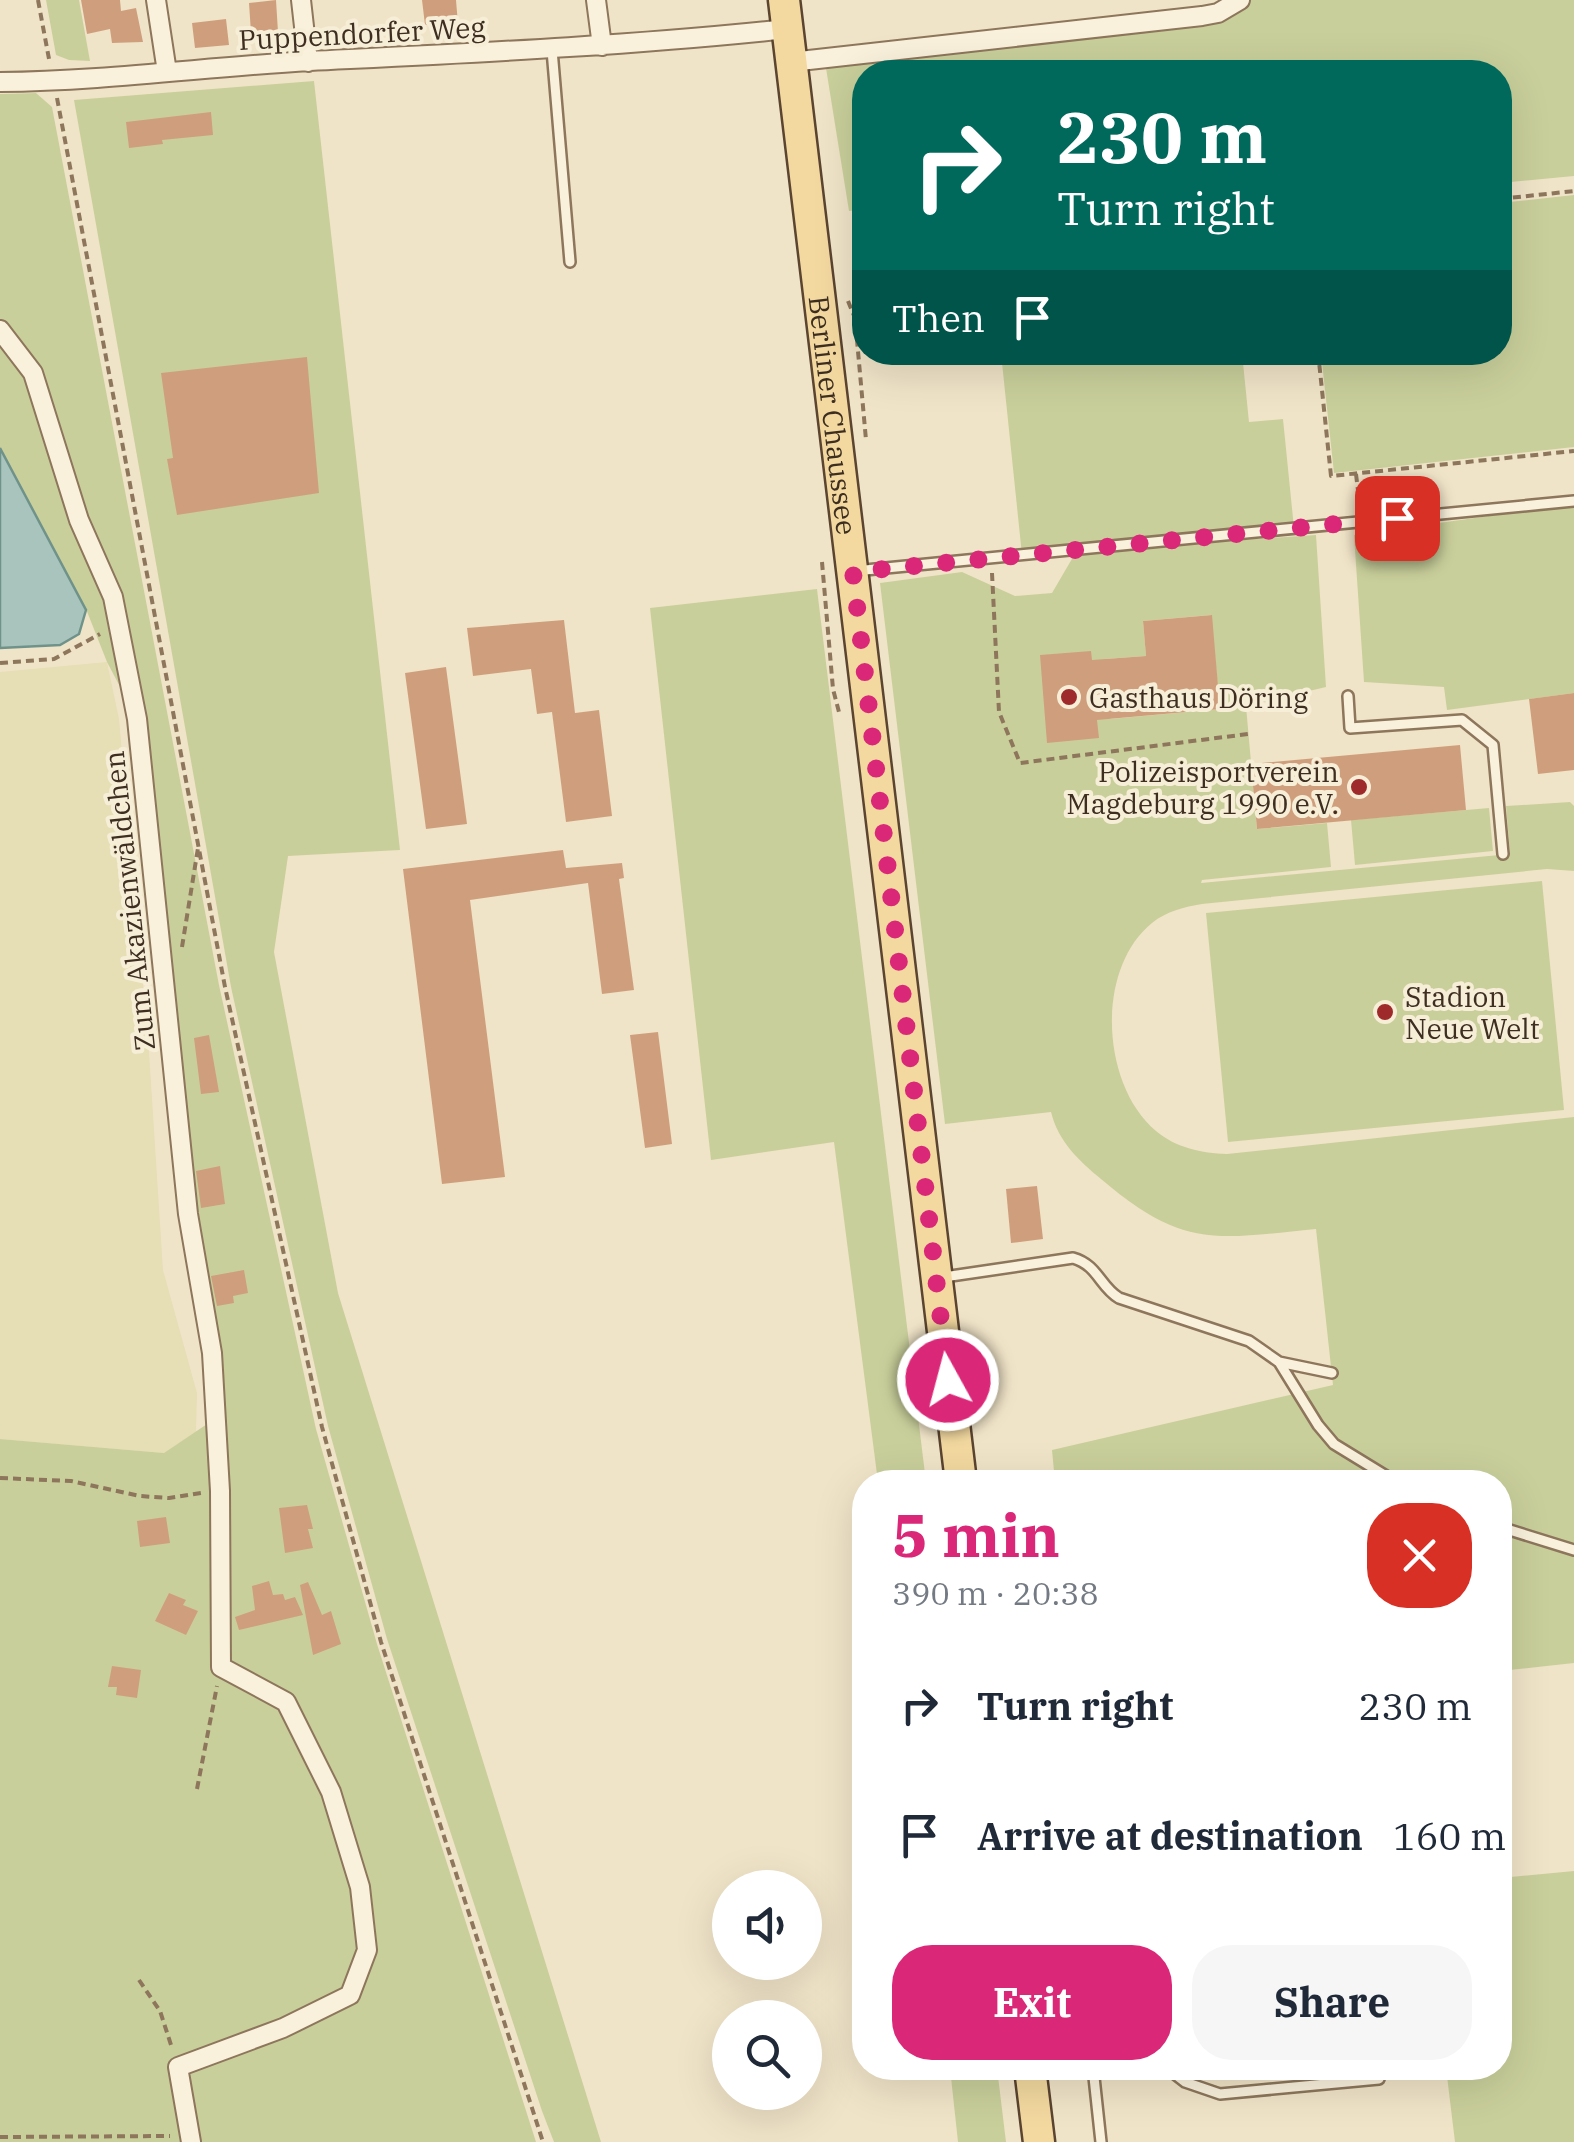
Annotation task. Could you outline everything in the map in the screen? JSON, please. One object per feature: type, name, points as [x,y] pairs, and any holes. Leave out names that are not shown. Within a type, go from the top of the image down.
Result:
[{"type":"main road","name":"Berliner Chaussee","points":[[786,15],[959,1470]]},
{"type":"main road","points":[[1031,2080],[1039,2142]]},
{"type":"street","points":[[156,0],[166,72]]},
{"type":"street","points":[[301,0],[308,62]]},
{"type":"street","points":[[596,0],[602,46]]},
{"type":"street","points":[[791,62],[1202,16],[1240,0]]},
{"type":"street","name":"Puppendorfer Weg","points":[[0,82],[602,46],[786,15]]},
{"type":"street","name":"Zum Akazienwäldchen","points":[[0,330],[33,373],[79,520],[113,596],[137,719],[188,1214],[212,1353],[220,1491],[221,1667]]},
{"type":"street","points":[[190,2139],[178,2068],[283,2028],[350,1995],[367,1950],[360,1887],[331,1792],[286,1702],[221,1667]]},
{"type":"lane","points":[[552,50],[570,262]]},
{"type":"lane","points":[[853,572],[1574,501]]},
{"type":"lane","points":[[1348,696],[1350,728],[1462,720],[1492,745],[1504,854]]},
{"type":"lane","points":[[936,1278],[1073,1258],[1091,1266],[1113,1295],[1249,1341],[1279,1362],[1334,1444],[1376,1470]]},
{"type":"lane","points":[[1279,1362],[1332,1372]]},
{"type":"lane","points":[[1512,1531],[1574,1550]]},
{"type":"lane","points":[[1094,2080],[1100,2142]]},
{"type":"lane","points":[[1182,2080],[1220,2094],[1369,2080]]},
{"type":"path","points":[[38,0],[226,986],[322,1427],[381,1642],[543,2142]]},
{"type":"path","points":[[1512,198],[1574,192]]},
{"type":"path","points":[[1319,365],[1332,476],[1574,451]]},
{"type":"path","points":[[1356,474],[1362,522]]},
{"type":"path","points":[[991,558],[999,712],[1020,763],[1248,734]]},
{"type":"path","points":[[0,663],[54,659],[99,638],[113,596]]},
{"type":"path","points":[[182,949],[199,844]]},
{"type":"path","points":[[0,1478],[71,1481],[169,1498],[220,1491]]},
{"type":"path","points":[[198,1788],[221,1667]]},
{"type":"path","points":[[139,1980],[160,2011],[178,2068]]},
{"type":"path","points":[[0,2136],[190,2139]]},
{"type":"shaded area","points":[[107,662],[119,719],[149,1052],[163,1270],[197,1393],[196,1432],[164,1453],[0,1439],[0,672]]},
{"type":"green space","points":[[46,0],[79,0],[90,61],[56,55]]},
{"type":"green space","points":[[1240,0],[1574,0],[1574,176],[1512,182],[1512,60],[852,60],[849,211],[825,62],[1202,16]]},
{"type":"green space","points":[[314,81],[400,850],[288,856],[274,952],[338,1293],[601,2142],[554,2142],[542,2111],[387,1639],[328,1426],[231,987],[74,100]]},
{"type":"green space","points":[[36,93],[52,107],[219,985],[316,1429],[377,1644],[536,2142],[0,2142],[0,1439],[164,1453],[216,1418],[137,719],[107,662],[86,609],[0,448],[0,94]]},
{"type":"green space","points":[[1574,195],[1574,447],[1334,473],[1322,365],[1512,365],[1512,202]]},
{"type":"green space","points":[[1002,365],[1243,365],[1249,422],[1283,419],[1294,528],[1117,548],[1316,535],[1326,687],[1246,706],[1257,829],[1327,823],[1331,867],[1201,883],[1510,854],[1506,806],[1570,802],[1574,806],[1574,871],[1547,869],[1202,904],[1164,915],[1134,943],[1121,968],[1112,1027],[1124,1086],[1138,1111],[1164,1137],[1199,1151],[1227,1154],[1574,1117],[1574,1663],[1512,1670],[1512,1470],[1054,1470],[1052,1450],[1333,1385],[1316,1229],[1225,1236],[1201,1234],[1155,1218],[1130,1202],[1070,1150],[1051,1112],[945,1124],[880,583],[962,572],[1015,596],[1052,593],[1076,552],[1022,555]],"holes":[[[1211,615],[1220,709],[1110,719],[1105,659],[1146,656],[1143,621]]]},
{"type":"green space","points":[[1574,504],[1574,693],[1447,710],[1444,687],[1364,682],[1354,535]]},
{"type":"green space","points":[[817,589],[925,1470],[876,1470],[834,1142],[711,1160],[650,608]]},
{"type":"green space","points":[[1489,808],[1493,851],[1355,865],[1351,820]]},
{"type":"green space","name":"Stadion Neue Welt","points":[[1542,881],[1564,1110],[1228,1142],[1206,913]]},
{"type":"green space","points":[[1574,1871],[1574,2142],[1455,2142],[1447,2080],[1512,2080],[1512,1877]]},
{"type":"green space","points":[[951,2080],[998,2080],[1006,2142],[958,2142]]},
{"type":"water","points":[[0,448],[86,610],[79,634],[60,645],[0,648]]},
{"type":"building","points":[[81,0],[120,0],[121,11],[136,8],[143,42],[112,43],[110,29],[87,34]]},
{"type":"building","points":[[276,0],[278,32],[251,33],[249,3]]},
{"type":"building","points":[[422,0],[456,0],[458,24],[425,25]]},
{"type":"building","points":[[226,19],[229,45],[195,48],[192,23]]},
{"type":"building","points":[[211,112],[213,135],[129,148],[126,122]]},
{"type":"building","points":[[307,357],[319,493],[177,515],[167,459],[173,458],[161,373]]},
{"type":"building","points":[[1212,615],[1220,709],[1097,720],[1099,738],[1047,743],[1040,655],[1091,651],[1092,660],[1146,656],[1143,621]]},
{"type":"building","points":[[564,620],[575,713],[599,710],[612,816],[566,822],[552,712],[537,714],[531,669],[473,676],[467,628]]},
{"type":"building","points":[[446,667],[467,824],[426,829],[405,673]]},
{"type":"building","points":[[1574,693],[1574,770],[1538,774],[1529,699]]},
{"type":"building","name":"Polizeisportverein Magdeburg 1990 e.V.","points":[[1460,745],[1466,810],[1257,829],[1251,764]]},
{"type":"building","points":[[563,850],[566,868],[622,863],[624,878],[619,879],[634,990],[602,994],[588,883],[470,900],[505,1177],[442,1184],[403,869]]},
{"type":"building","points":[[658,1032],[672,1144],[645,1148],[630,1035]]},
{"type":"building","points":[[209,1035],[219,1092],[201,1094],[194,1038]]},
{"type":"building","points":[[220,1166],[225,1204],[201,1208],[196,1171]]},
{"type":"building","points":[[1037,1186],[1043,1239],[1011,1243],[1006,1189]]},
{"type":"building","points":[[244,1270],[248,1293],[233,1296],[234,1303],[217,1306],[211,1276]]},
{"type":"building","points":[[307,1505],[313,1548],[285,1553],[279,1508]]},
{"type":"building","points":[[166,1517],[170,1543],[140,1547],[137,1521]]},
{"type":"building","points":[[269,1581],[273,1595],[283,1594],[285,1600],[295,1597],[303,1615],[239,1630],[235,1617],[255,1610],[252,1586]]},
{"type":"building","points":[[308,1582],[322,1615],[331,1611],[341,1644],[313,1655],[300,1585]]},
{"type":"building","points":[[169,1593],[186,1600],[183,1605],[198,1611],[186,1635],[155,1621]]},
{"type":"building","points":[[112,1666],[141,1670],[137,1698],[116,1695],[117,1687],[108,1687]]},
{"type":"place","name":"Gasthaus Döring","points":[[1069,697]]},
{"type":"place","name":"Polizeisportverein Magdeburg 1990 e.V.","points":[[1359,787]]},
{"type":"place","name":"Stadion Neue Welt","points":[[1385,1012]]},
{"type":"route","points":[[948,1380],[853,572],[1397,518]]}]
